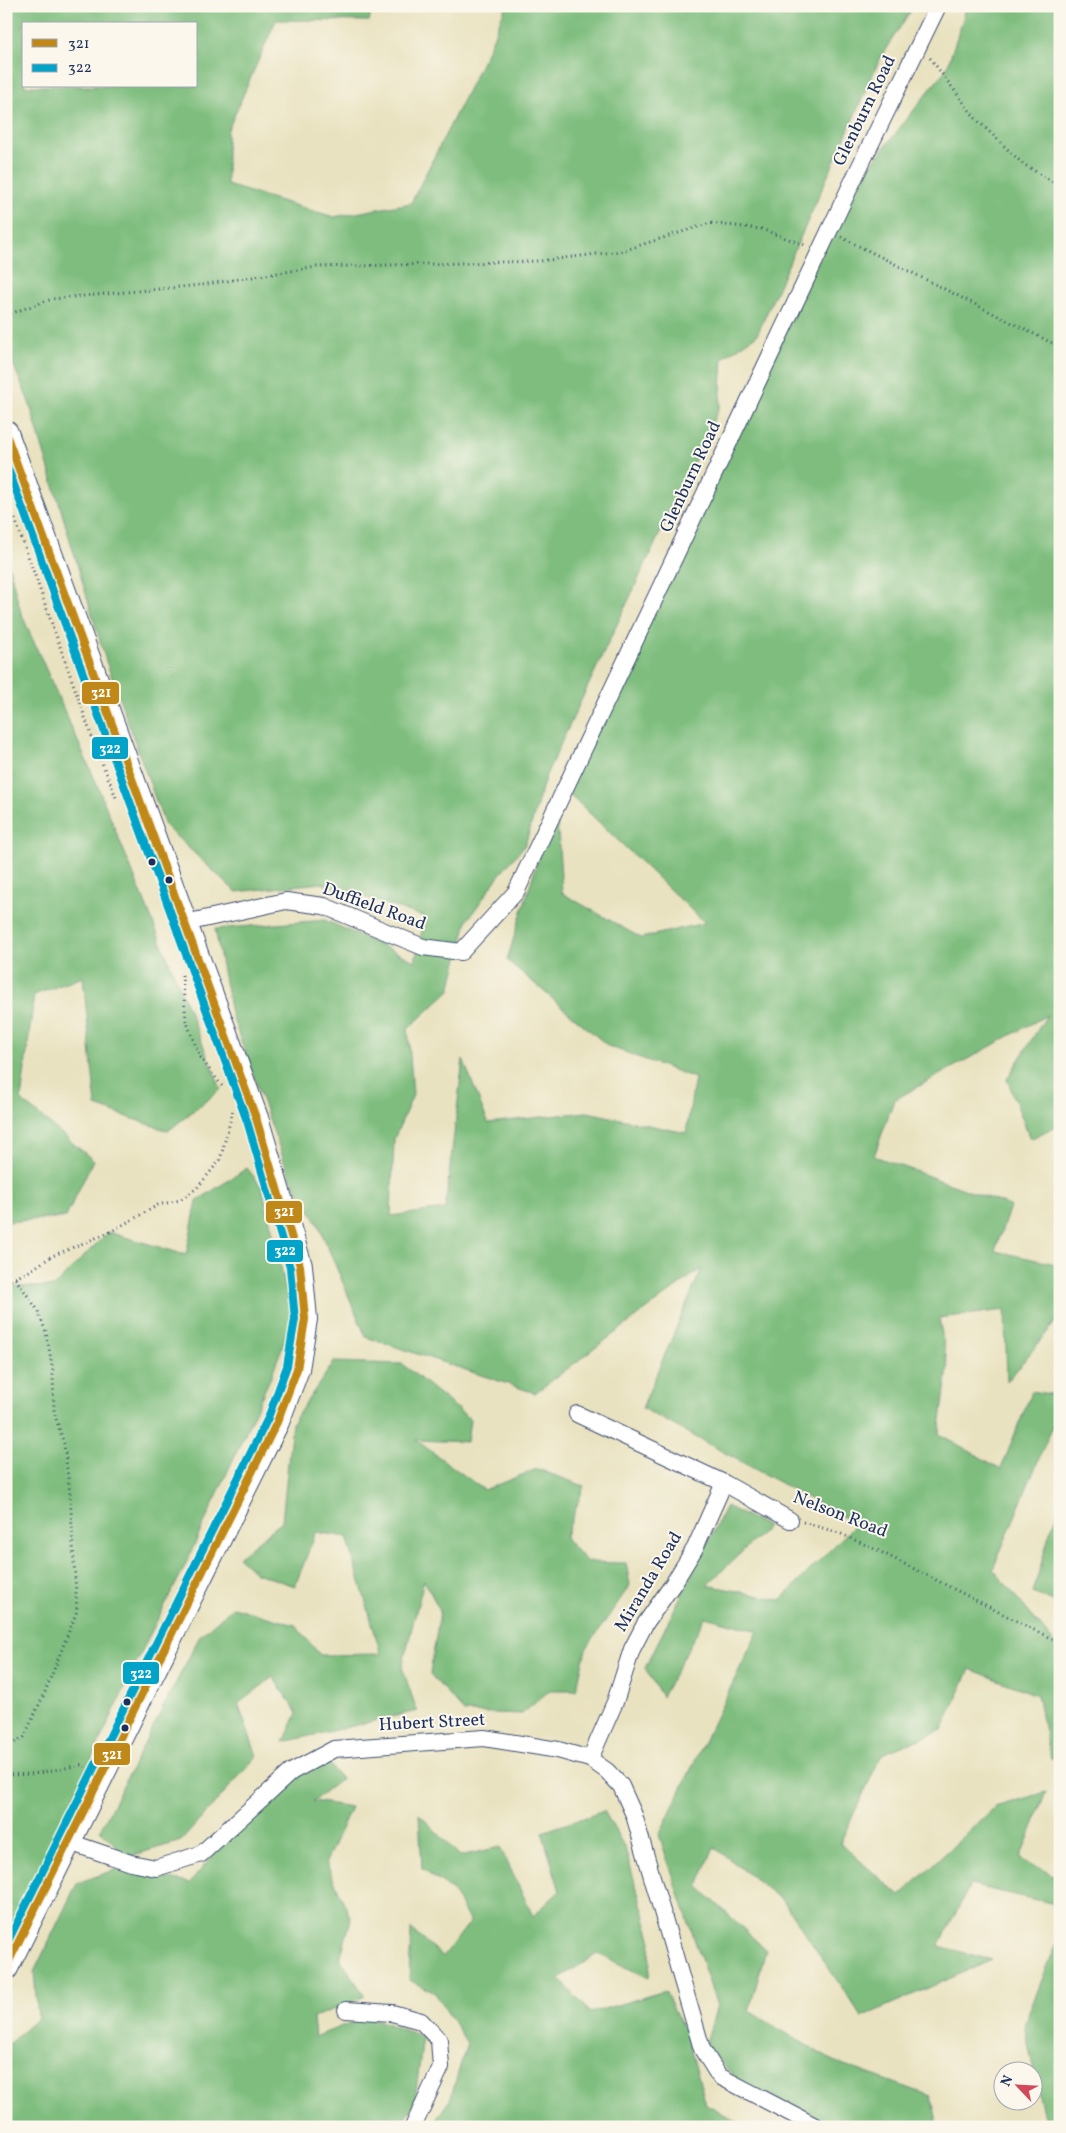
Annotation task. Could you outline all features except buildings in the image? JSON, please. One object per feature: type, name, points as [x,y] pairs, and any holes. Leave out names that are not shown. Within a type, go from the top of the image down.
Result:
[{"type":"street","name":"Glenburn Road","points":[[461,952],[516,892],[829,230],[938,6]]},
{"type":"street","points":[[6,433],[256,1118],[300,1266],[305,1319],[298,1369],[277,1422],[6,1968]]},
{"type":"street","name":"Duffield Road","points":[[185,924],[286,901],[324,906],[423,947],[461,952]]},
{"type":"street","name":"Nelson Road","points":[[577,1414],[724,1483],[790,1520]]},
{"type":"street","name":"Miranda Road","points":[[590,1759],[615,1702],[632,1649],[645,1624],[695,1548],[724,1483]]},
{"type":"street","name":"Hubert Street","points":[[69,1842],[131,1863],[156,1868],[200,1854],[291,1772],[334,1749],[484,1738],[558,1750],[590,1759],[608,1771],[621,1786],[634,1814],[702,2048],[719,2076],[817,2127]]},
{"type":"street","points":[[346,2010],[392,2013],[421,2021],[439,2040],[441,2067],[413,2127]]},
{"type":"path","points":[[920,45],[976,119],[1023,164],[1060,186]]},
{"type":"path","points":[[6,315],[52,299],[201,285],[316,267],[540,261],[613,252],[710,223],[761,229],[820,250]]},
{"type":"path","points":[[829,230],[1060,346]]},
{"type":"path","points":[[194,948],[180,958],[186,1020],[200,1056],[223,1088]]},
{"type":"path","points":[[6,1282],[52,1256],[110,1232],[158,1205],[180,1200],[197,1188],[220,1160],[235,1103]]},
{"type":"path","points":[[6,1747],[24,1737],[45,1692],[76,1611],[70,1494],[64,1444],[54,1412],[53,1371],[46,1332],[37,1309],[15,1278]]},
{"type":"path","name":"Nelson Road","points":[[790,1520],[816,1525],[877,1550],[1060,1643]]},
{"type":"path","points":[[6,1775],[32,1774],[81,1766],[102,1773]]},
{"type":"green space","points":[[13,6],[373,6],[369,21],[276,20],[227,132],[227,185],[334,217],[411,203],[488,50],[506,6],[914,6],[881,56],[757,335],[723,358],[720,406],[546,775],[525,845],[500,874],[467,921],[450,990],[408,1029],[413,1095],[394,1139],[391,1216],[445,1209],[463,1059],[488,1123],[587,1112],[686,1133],[695,1078],[608,1046],[507,960],[556,801],[562,893],[641,938],[705,923],[563,788],[854,186],[947,68],[967,6],[1060,6],[1060,1124],[1030,1139],[1007,1079],[1047,1015],[894,1100],[874,1156],[1010,1206],[995,1251],[1060,1265],[1060,1316],[1007,1382],[1005,1310],[939,1318],[948,1368],[939,1434],[1001,1469],[1032,1391],[1060,1396],[1060,1408],[993,1569],[1060,1650],[1060,1753],[1051,1759],[1037,1695],[970,1669],[942,1730],[882,1754],[840,1843],[900,1896],[995,1807],[1046,1792],[1020,1859],[1060,1878],[1060,1905],[970,1885],[939,1946],[992,1960],[862,2017],[783,1901],[714,1847],[698,1886],[766,1950],[749,2011],[833,2061],[931,2096],[938,2127],[841,2127],[740,2083],[705,2046],[717,2006],[659,1835],[758,1631],[705,1617],[662,1697],[645,1668],[726,1506],[768,1527],[707,1585],[780,1600],[856,1524],[642,1408],[702,1268],[535,1393],[366,1337],[318,1224],[290,1177],[231,1013],[215,929],[325,920],[415,961],[425,917],[321,883],[236,892],[165,826],[106,661],[29,402],[6,347],[6,9]]},
{"type":"green space","points":[[6,555],[21,613],[95,780],[221,1089],[168,1131],[96,1106],[83,977],[34,995],[21,1100],[93,1160],[66,1217],[6,1222]]},
{"type":"green space","points":[[247,1168],[262,1187],[293,1318],[272,1374],[182,1572],[148,1638],[6,1942],[6,1286],[53,1287],[108,1232],[186,1255],[197,1201]]},
{"type":"green space","points":[[334,1362],[402,1364],[470,1419],[467,1442],[416,1440],[484,1490],[537,1469],[584,1486],[565,1538],[587,1562],[626,1563],[630,1585],[586,1649],[576,1690],[550,1690],[522,1714],[464,1712],[430,1674],[440,1611],[424,1580],[402,1667],[417,1711],[284,1742],[297,1713],[273,1677],[238,1704],[257,1756],[181,1841],[127,1857],[100,1830],[200,1636],[233,1607],[295,1625],[320,1655],[381,1654],[347,1537],[316,1532],[295,1586],[256,1573],[238,1557],[282,1522],[292,1423]]},
{"type":"green space","points":[[1060,1508],[1060,1605],[1033,1593],[1050,1532]]},
{"type":"green space","points":[[322,1755],[341,1779],[313,1801],[351,1807],[326,1862],[351,1919],[340,1959],[365,1996],[313,2018],[315,2037],[367,2016],[423,2037],[414,2106],[398,2127],[6,2127],[6,2046],[38,2018],[34,1972],[77,1883],[118,1869],[190,1883],[240,1823]]},
{"type":"green space","points":[[604,1811],[625,1848],[651,1938],[649,1978],[598,1954],[559,1978],[590,2013],[665,1991],[687,2036],[706,2105],[748,2127],[430,2127],[450,2100],[467,2043],[435,1993],[409,1980],[411,1929],[443,1957],[470,1922],[453,1891],[422,1869],[419,1814],[460,1856],[500,1847],[533,1916],[560,1891],[542,1832]]},
{"type":"green space","points":[[1060,1935],[1060,2098],[1046,2127],[1042,2110],[1044,2110],[1044,2060],[1032,2060],[1024,2025]]},
{"type":"transit line","name":"321","points":[[6,434],[256,1118],[300,1266],[305,1319],[297,1369],[277,1422],[6,1967]]},
{"type":"transit line","name":"322","points":[[6,463],[247,1121],[290,1268],[295,1319],[287,1366],[268,1418],[6,1945]]}]
